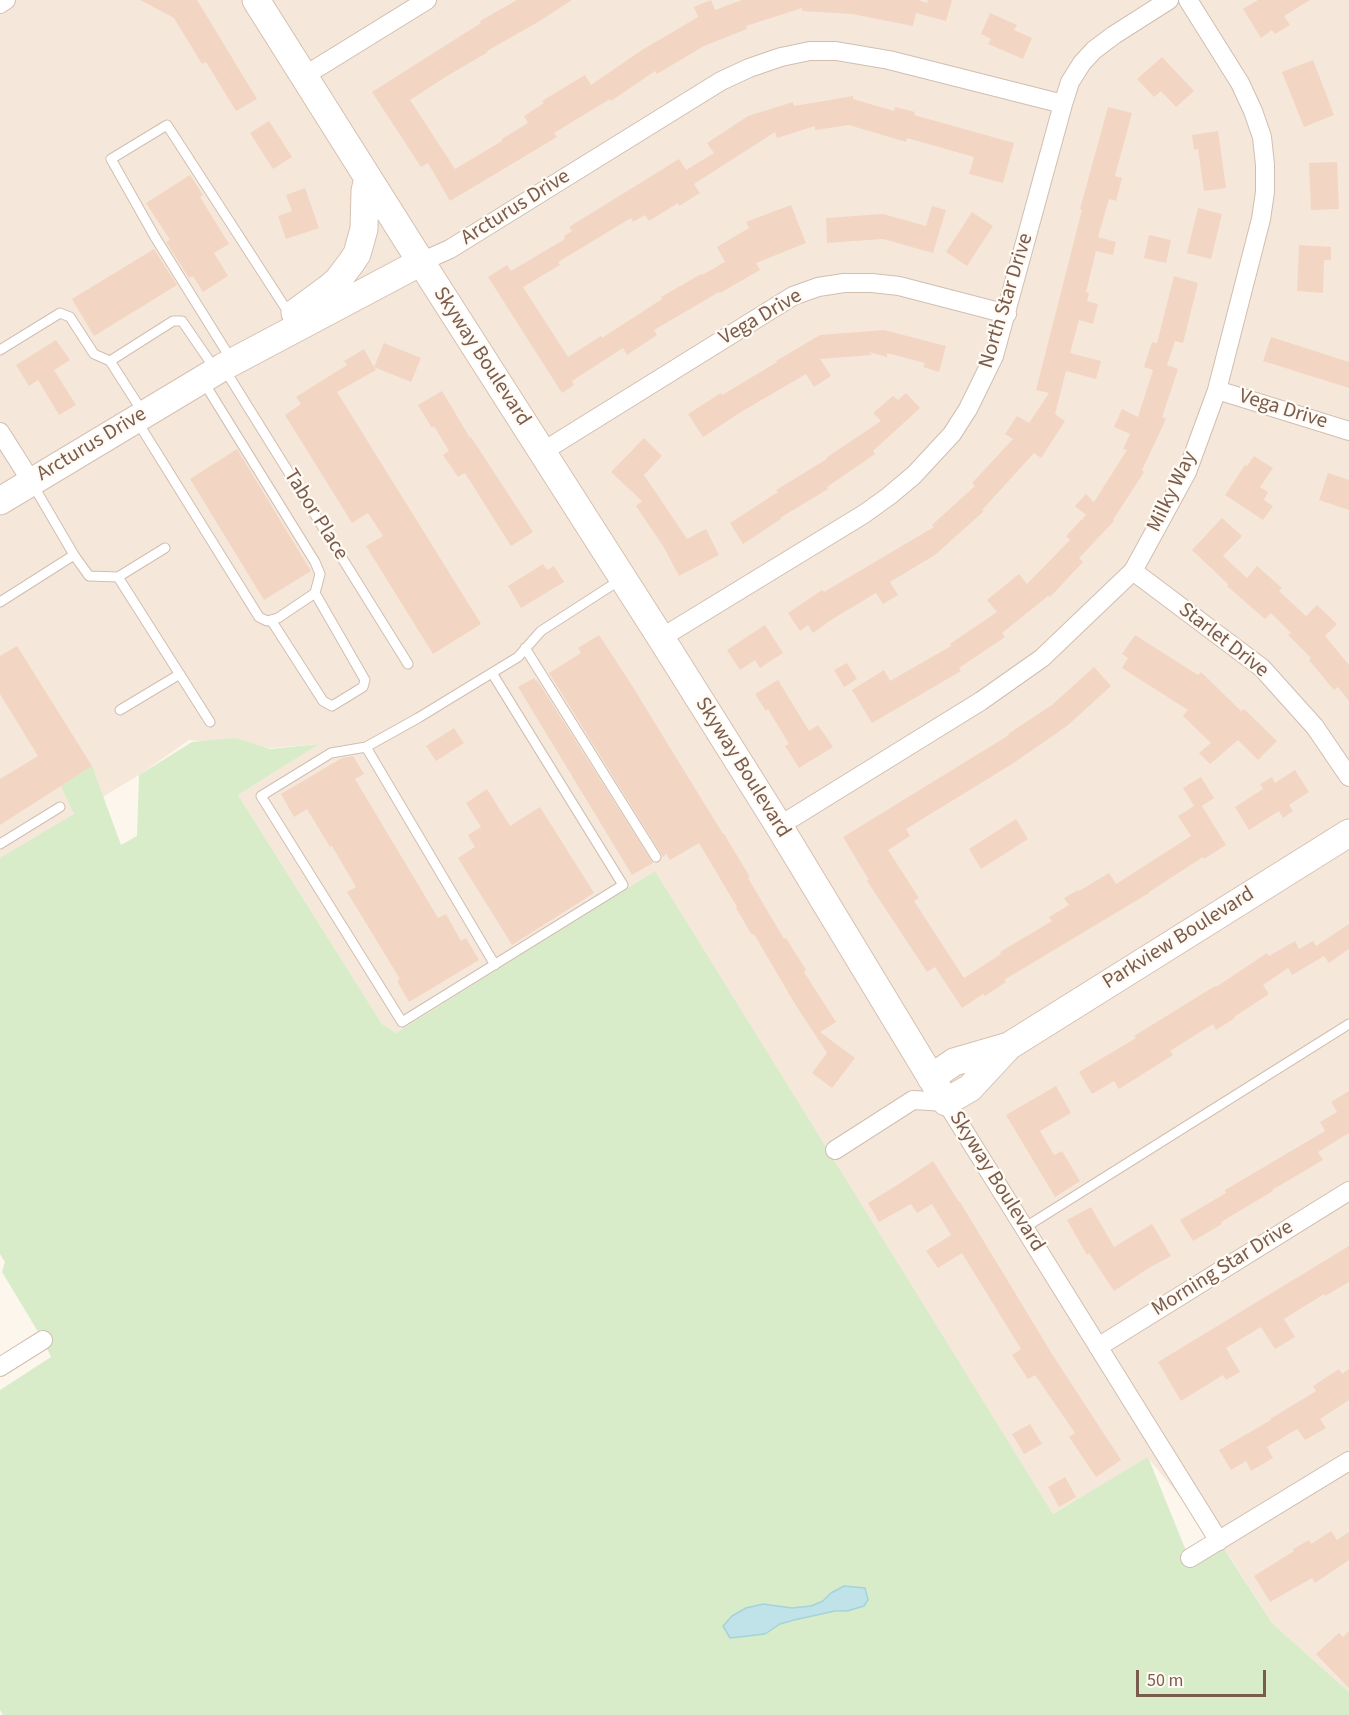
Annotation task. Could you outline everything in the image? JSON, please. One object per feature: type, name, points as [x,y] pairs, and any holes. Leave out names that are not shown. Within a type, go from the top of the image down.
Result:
[{"type":"street","points":[[0,4],[6,0]]},
{"type":"street","name":"Skyway Boulevard","points":[[256,0],[661,638],[1219,1541]]},
{"type":"street","points":[[304,76],[427,0]]},
{"type":"street","name":"North Star Drive","points":[[661,638],[864,514],[914,475],[952,434],[968,409],[994,356],[1070,82],[1094,50],[1169,0]]},
{"type":"street","name":"Milky Way","points":[[778,826],[981,701],[1042,658],[1132,571],[1186,472],[1217,390],[1261,219],[1265,192],[1262,137],[1252,111],[1239,83],[1188,0]]},
{"type":"street","name":"Arcturus Drive","points":[[0,501],[294,322],[450,249],[721,81],[748,68],[781,57],[810,51],[836,51],[889,60],[1063,104]]},
{"type":"street","points":[[294,322],[338,280],[357,254],[364,229],[365,191],[368,178]]},
{"type":"street","name":"Vega Drive","points":[[542,452],[793,296],[818,287],[844,283],[899,286],[1007,314]]},
{"type":"street","name":"Vega Drive","points":[[1217,390],[1349,431]]},
{"type":"street","points":[[0,432],[32,481]]},
{"type":"street","name":"Starlet Drive","points":[[1132,571],[1262,668],[1315,727],[1349,777]]},
{"type":"street","name":"Parkview Boulevard","points":[[946,1102],[970,1088],[1009,1046],[1349,833]]},
{"type":"street","name":"Parkview Boulevard","points":[[931,1078],[954,1062],[1009,1046]]},
{"type":"street","points":[[834,1150],[913,1100],[946,1102]]},
{"type":"street","name":"Morning Star Drive","points":[[1098,1347],[1349,1191]]},
{"type":"street","points":[[0,1367],[43,1340]]},
{"type":"street","points":[[1190,1558],[1349,1461]]},
{"type":"lane","points":[[0,350],[60,314],[70,317],[94,354],[110,361],[259,617],[267,621],[278,618],[315,593],[320,574],[218,370],[155,237],[111,159],[167,124],[294,322]]},
{"type":"lane","points":[[110,361],[173,321],[182,321],[218,370]]},
{"type":"lane","name":"Tabor Place","points":[[218,370],[408,664]]},
{"type":"lane","points":[[32,481],[74,555],[89,576],[118,576],[165,548]]},
{"type":"lane","points":[[0,602],[74,555]]},
{"type":"lane","points":[[118,576],[210,722]]},
{"type":"lane","points":[[492,673],[623,885],[402,1023],[261,796],[331,753],[366,747],[418,718],[518,657],[541,631],[622,578]]},
{"type":"lane","points":[[271,620],[323,701],[332,706],[356,692],[363,687],[365,680],[315,593]]},
{"type":"lane","points":[[525,648],[656,857]]},
{"type":"lane","points":[[120,710],[180,674]]},
{"type":"lane","points":[[366,747],[495,965]]},
{"type":"lane","points":[[0,844],[60,807]]},
{"type":"lane","points":[[1024,1228],[1349,1024]]},
{"type":"shaded area","points":[[0,0],[1349,0],[1349,1692],[1272,1623],[1230,1557],[1148,1458],[1053,1514],[815,1133],[655,871],[396,1033],[382,1024],[238,795],[318,744],[271,748],[189,740],[139,775],[0,859]]},
{"type":"green space","points":[[236,738],[270,749],[319,744],[238,795],[382,1024],[396,1033],[655,871],[1053,1514],[1148,1457],[1189,1558],[1219,1541],[1272,1623],[1349,1692],[1349,1715],[3,1715],[0,1710],[0,1390],[51,1357],[2,1272],[5,1262],[0,1254],[0,858],[74,814],[61,786],[92,766],[121,845],[137,836],[139,775],[192,742]]},
{"type":"water","points":[[844,1586],[865,1588],[868,1600],[864,1606],[794,1620],[780,1624],[765,1634],[730,1638],[723,1626],[732,1616],[746,1608],[763,1604],[792,1608],[811,1606],[823,1601],[831,1593]]},
{"type":"building","points":[[140,0],[197,0],[257,99],[236,111],[206,62],[202,64],[174,18]]},
{"type":"building","points":[[517,0],[572,0],[410,100],[455,169],[528,123],[524,116],[544,103],[542,101],[585,75],[591,85],[642,50],[698,17],[694,7],[711,0],[715,10],[742,0],[918,0],[927,3],[928,0],[952,0],[946,21],[916,13],[913,26],[852,14],[802,11],[802,8],[746,26],[747,29],[704,46],[657,74],[655,71],[611,101],[610,99],[554,133],[557,137],[450,201],[428,163],[421,167],[372,92],[481,23],[480,21]]},
{"type":"building","points":[[1258,0],[1310,0],[1284,16],[1290,25],[1275,34],[1272,30],[1261,38],[1243,9]]},
{"type":"building","points":[[990,13],[1017,25],[1014,30],[1032,38],[1023,59],[988,44],[991,39],[981,34]]},
{"type":"building","points":[[1162,57],[1194,91],[1176,107],[1161,91],[1154,97],[1137,79]]},
{"type":"building","points":[[1313,60],[1334,115],[1304,127],[1282,72]]},
{"type":"building","points":[[853,96],[853,99],[894,111],[895,107],[915,112],[914,115],[1014,143],[1003,183],[969,174],[974,157],[907,138],[906,142],[849,125],[815,130],[815,126],[777,138],[775,132],[694,184],[700,193],[679,206],[678,203],[649,221],[645,215],[633,222],[631,218],[558,262],[560,265],[523,287],[568,357],[601,336],[602,338],[662,299],[661,297],[725,262],[717,247],[749,228],[746,222],[791,205],[806,243],[756,263],[760,270],[654,330],[657,335],[627,355],[623,348],[572,381],[574,385],[562,393],[488,277],[507,265],[511,271],[565,239],[564,236],[572,231],[569,227],[679,159],[686,170],[714,153],[707,143],[748,116],[793,102],[794,106]]},
{"type":"building","points":[[1108,107],[1132,113],[1115,176],[1122,178],[1116,201],[1109,199],[1098,237],[1116,242],[1113,255],[1096,251],[1086,292],[1089,293],[1087,301],[1098,304],[1093,324],[1079,320],[1070,353],[1101,361],[1096,379],[1066,371],[1055,414],[1065,421],[1041,458],[1034,453],[982,510],[984,511],[935,555],[890,582],[898,595],[883,604],[876,593],[813,633],[808,625],[800,631],[788,613],[822,590],[824,592],[934,527],[932,525],[975,486],[972,483],[1013,439],[1005,434],[1017,416],[1029,423],[1049,393],[1036,390],[1082,210],[1080,209]]},
{"type":"building","points":[[269,121],[292,157],[273,169],[250,133]]},
{"type":"building","points":[[1218,131],[1226,188],[1204,191],[1198,149],[1194,150],[1192,135]]},
{"type":"building","points":[[1337,162],[1339,209],[1311,210],[1309,163]]},
{"type":"building","points":[[190,175],[203,195],[200,197],[229,244],[214,253],[228,276],[203,292],[193,276],[189,278],[166,242],[170,240],[146,203]]},
{"type":"building","points":[[305,188],[319,228],[286,239],[278,216],[292,211],[286,195]]},
{"type":"building","points":[[932,206],[946,210],[933,253],[883,239],[827,243],[826,218],[883,214],[926,226]]},
{"type":"building","points":[[1198,208],[1222,214],[1211,259],[1187,253]]},
{"type":"building","points":[[972,212],[993,226],[967,266],[946,252]]},
{"type":"building","points":[[1149,235],[1171,240],[1166,263],[1144,258]]},
{"type":"building","points":[[1299,245],[1331,247],[1331,260],[1324,260],[1323,293],[1297,291]]},
{"type":"building","points":[[154,249],[177,285],[94,336],[72,299]]},
{"type":"building","points":[[1174,276],[1198,283],[1183,343],[1175,341],[1167,365],[1178,369],[1162,417],[1166,419],[1142,470],[1144,472],[1114,521],[1079,558],[1083,562],[1050,597],[1048,596],[1002,633],[1005,637],[959,668],[961,671],[872,723],[852,690],[884,670],[890,681],[951,646],[950,644],[997,612],[987,600],[1019,574],[1027,584],[1070,540],[1066,536],[1086,515],[1075,506],[1086,494],[1094,502],[1127,450],[1123,449],[1130,434],[1114,427],[1122,409],[1138,417],[1153,370],[1144,367],[1152,342],[1157,343]]},
{"type":"building","points":[[884,330],[946,346],[939,372],[923,367],[925,363],[887,353],[887,357],[869,352],[872,355],[820,359],[831,376],[814,387],[806,374],[703,437],[688,414],[820,335]]},
{"type":"building","points":[[1271,337],[1349,362],[1349,388],[1263,361]]},
{"type":"building","points":[[56,340],[70,360],[54,370],[76,405],[59,415],[38,380],[29,386],[16,365]]},
{"type":"building","points":[[384,343],[421,358],[411,382],[374,367]]},
{"type":"building","points":[[364,349],[376,370],[337,392],[481,624],[433,654],[366,546],[383,536],[368,513],[352,523],[285,415],[301,404],[296,397],[347,365],[344,361]]},
{"type":"building","points":[[442,391],[470,438],[533,532],[511,546],[465,473],[458,477],[443,455],[449,451],[418,405]]},
{"type":"building","points":[[906,393],[920,408],[873,451],[875,454],[827,487],[828,489],[743,544],[730,523],[881,421],[873,413],[893,396],[898,400]]},
{"type":"building","points":[[644,438],[662,456],[644,475],[687,539],[706,529],[719,555],[679,576],[663,546],[636,506],[642,501],[611,472]]},
{"type":"building","points":[[237,449],[311,571],[264,600],[190,479]]},
{"type":"building","points":[[1254,456],[1273,468],[1260,487],[1268,492],[1264,500],[1273,506],[1263,520],[1225,495],[1245,465],[1247,466]]},
{"type":"building","points":[[1328,473],[1349,480],[1349,510],[1319,500]]},
{"type":"building","points":[[1222,518],[1242,536],[1223,556],[1247,578],[1257,566],[1282,588],[1279,591],[1306,616],[1317,605],[1337,624],[1325,636],[1349,665],[1349,701],[1338,687],[1334,690],[1309,660],[1311,658],[1288,635],[1291,633],[1271,613],[1265,619],[1227,586],[1228,584],[1192,550]]},
{"type":"building","points":[[543,564],[547,570],[554,566],[564,582],[521,608],[508,586]]},
{"type":"building","points":[[765,625],[783,653],[760,668],[755,660],[740,670],[727,650]]},
{"type":"building","points":[[599,635],[724,834],[784,939],[786,938],[806,970],[804,972],[836,1022],[820,1032],[855,1058],[832,1088],[812,1073],[827,1053],[754,934],[752,935],[699,843],[670,860],[666,854],[663,857],[549,673],[581,653],[578,648]]},
{"type":"building","points":[[1135,635],[1198,675],[1201,672],[1241,711],[1244,709],[1277,741],[1258,760],[1238,740],[1210,764],[1199,753],[1211,743],[1183,716],[1188,710],[1122,668],[1128,658],[1122,654]]},
{"type":"building","points":[[17,646],[92,766],[0,825],[0,779],[38,756],[0,694],[0,656]]},
{"type":"building","points":[[847,663],[857,679],[844,687],[834,670]]},
{"type":"building","points":[[1094,667],[1111,686],[1067,726],[1012,764],[906,829],[910,836],[888,850],[919,898],[914,901],[964,978],[1001,954],[1000,952],[1052,921],[1049,917],[1069,905],[1064,898],[1109,873],[1116,884],[1191,836],[1178,816],[1194,806],[1183,788],[1201,777],[1214,798],[1202,806],[1226,845],[1004,980],[1006,982],[985,996],[983,994],[962,1008],[935,967],[927,972],[867,881],[869,880],[843,837],[1009,735],[1052,705]]},
{"type":"building","points":[[534,678],[653,863],[632,875],[518,687]]},
{"type":"building","points":[[778,680],[809,731],[818,725],[833,747],[799,768],[785,746],[789,744],[768,709],[766,711],[755,694]]},
{"type":"building","points":[[454,728],[464,743],[436,761],[426,746]]},
{"type":"building","points":[[353,756],[364,774],[355,779],[438,918],[446,914],[461,941],[466,938],[479,960],[409,1002],[397,981],[400,979],[347,892],[356,887],[332,846],[330,847],[307,809],[294,817],[281,794],[342,758]]},
{"type":"building","points":[[1295,770],[1309,792],[1289,805],[1293,811],[1283,818],[1279,811],[1249,830],[1235,807],[1263,789],[1260,784],[1272,777],[1275,783]]},
{"type":"building","points":[[487,789],[510,826],[540,807],[594,893],[512,945],[458,858],[475,847],[468,835],[481,827],[466,803]]},
{"type":"building","points":[[1016,819],[1028,839],[981,869],[969,849]]},
{"type":"building","points":[[1349,924],[1349,949],[1329,963],[1324,956],[1292,975],[1288,968],[1263,985],[1269,994],[1235,1018],[1216,1030],[1213,1024],[1170,1051],[1173,1055],[1119,1089],[1114,1081],[1092,1094],[1079,1072],[1267,953],[1269,956],[1295,941],[1299,949],[1313,941],[1316,946]]},
{"type":"building","points":[[1056,1086],[1071,1113],[1040,1131],[1054,1155],[1062,1151],[1080,1181],[1055,1197],[1006,1115]]},
{"type":"building","points":[[1349,1091],[1349,1133],[1318,1152],[1323,1160],[1193,1241],[1180,1220],[1226,1193],[1225,1190],[1325,1131],[1320,1122],[1337,1112],[1331,1102]]},
{"type":"building","points":[[933,1161],[1052,1354],[1121,1460],[1096,1477],[1069,1437],[1075,1433],[1035,1375],[1028,1379],[1012,1355],[1021,1349],[962,1253],[938,1268],[926,1251],[951,1235],[932,1204],[917,1213],[911,1204],[879,1222],[868,1203]]},
{"type":"building","points":[[1091,1207],[1114,1247],[1152,1224],[1171,1256],[1114,1291],[1089,1253],[1087,1255],[1067,1220]]},
{"type":"building","points":[[1349,1246],[1349,1282],[1325,1296],[1324,1294],[1284,1319],[1295,1337],[1275,1349],[1261,1327],[1226,1348],[1240,1372],[1226,1380],[1223,1375],[1181,1401],[1158,1362]]},
{"type":"building","points":[[1339,1369],[1342,1374],[1349,1369],[1349,1400],[1320,1419],[1326,1428],[1305,1440],[1297,1429],[1267,1447],[1273,1458],[1251,1471],[1246,1461],[1231,1470],[1219,1450],[1316,1391],[1313,1386]]},
{"type":"building","points":[[1030,1424],[1042,1444],[1024,1454],[1012,1434]]},
{"type":"building","points":[[1065,1477],[1076,1497],[1059,1507],[1048,1487]]},
{"type":"building","points":[[1331,1531],[1337,1540],[1349,1532],[1349,1560],[1315,1583],[1312,1578],[1270,1602],[1254,1576],[1294,1551],[1293,1549],[1309,1540],[1311,1544]]},
{"type":"building","points":[[1349,1631],[1349,1688],[1316,1654],[1339,1633],[1343,1637]]}]
